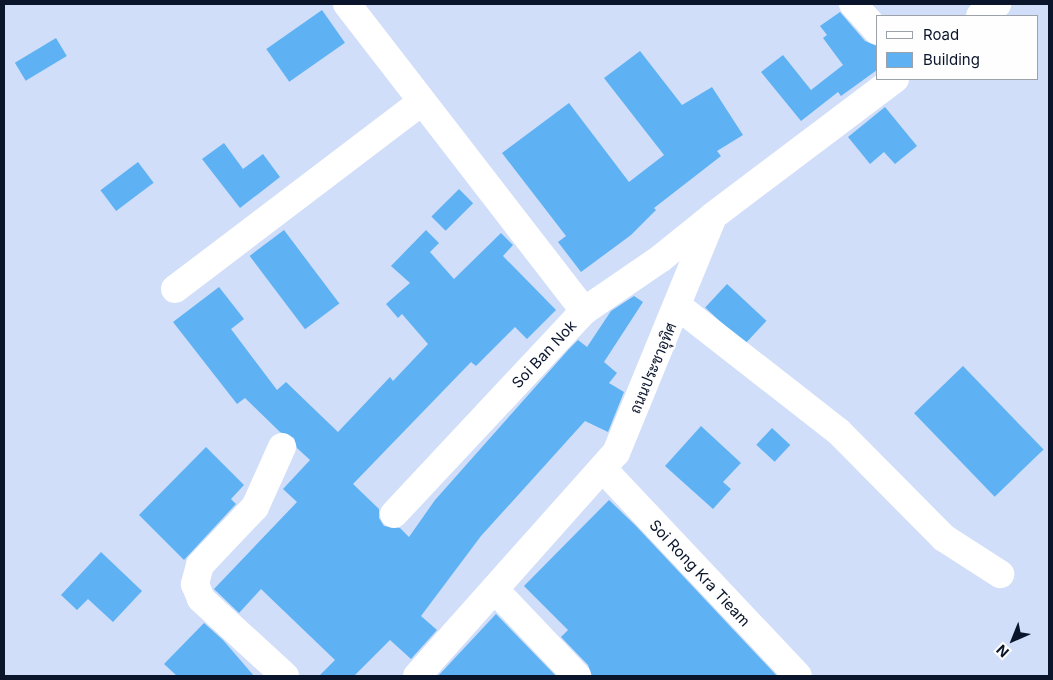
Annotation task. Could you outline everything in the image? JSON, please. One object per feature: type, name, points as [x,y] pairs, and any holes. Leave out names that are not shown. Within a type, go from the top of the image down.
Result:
[{"type":"street","points":[[347,4],[584,311]]},
{"type":"street","points":[[853,4],[876,30]]},
{"type":"street","points":[[981,15],[997,4]]},
{"type":"street","points":[[713,216],[894,80]]},
{"type":"street","points":[[175,289],[421,102]]},
{"type":"street","name":"ถนนประชาอุทิศ","points":[[416,676],[616,453],[679,307],[713,216]]},
{"type":"street","name":"Soi Ban Nok","points":[[394,514],[584,311],[660,259],[713,216]]},
{"type":"street","points":[[679,307],[839,432],[944,538],[1000,574]]},
{"type":"street","points":[[282,447],[255,507],[200,566],[195,584],[200,599],[285,676]]},
{"type":"street","name":"Soi Rong Kra Tieam","points":[[603,469],[798,676]]},
{"type":"street","points":[[495,590],[577,676]]},
{"type":"building","points":[[322,10],[345,43],[289,82],[266,49]]},
{"type":"building","points":[[840,12],[865,41],[876,46],[876,71],[841,96],[838,92],[801,121],[761,72],[783,55],[811,90],[843,65],[823,38],[827,35],[820,26]]},
{"type":"building","points":[[56,38],[67,56],[26,81],[15,63]]},
{"type":"building","points":[[640,51],[682,105],[712,87],[743,135],[717,151],[721,156],[654,208],[656,210],[631,235],[581,272],[558,242],[566,236],[502,153],[569,103],[629,182],[664,155],[604,78]]},
{"type":"building","points":[[885,107],[917,146],[895,164],[884,152],[870,164],[848,137]]},
{"type":"building","points":[[224,143],[243,169],[263,154],[280,177],[240,208],[202,159]]},
{"type":"building","points":[[138,162],[154,183],[116,211],[100,190]]},
{"type":"building","points":[[459,189],[473,203],[446,231],[431,217]]},
{"type":"building","points":[[284,230],[339,303],[305,329],[250,256]]},
{"type":"building","points":[[426,230],[439,243],[430,252],[454,279],[501,233],[513,245],[503,256],[556,310],[527,339],[515,327],[476,366],[471,362],[353,484],[379,509],[379,518],[384,526],[400,528],[409,537],[435,500],[569,349],[578,340],[587,347],[611,311],[634,296],[643,302],[604,362],[617,373],[609,383],[624,392],[608,432],[585,421],[481,536],[421,616],[437,630],[411,659],[390,640],[354,676],[319,676],[335,660],[261,589],[239,613],[214,589],[297,502],[283,489],[310,460],[297,448],[294,438],[280,432],[245,398],[237,404],[173,322],[219,287],[244,319],[231,329],[277,390],[286,382],[338,432],[390,377],[393,381],[428,344],[402,314],[398,318],[386,304],[410,283],[391,266]]},
{"type":"building","points":[[727,284],[766,321],[745,344],[705,307]]},
{"type":"building","points":[[963,366],[1044,449],[995,497],[914,413]]},
{"type":"building","points":[[701,426],[741,463],[723,482],[731,489],[713,509],[665,466]]},
{"type":"building","points":[[772,428],[790,445],[775,462],[756,445]]},
{"type":"building","points":[[206,447],[244,485],[231,499],[236,504],[184,560],[139,515]]},
{"type":"building","points":[[609,500],[635,525],[777,676],[592,676],[588,665],[561,637],[568,630],[524,586]]},
{"type":"building","points":[[101,552],[142,591],[113,622],[88,599],[77,610],[61,595]]},
{"type":"building","points":[[496,614],[556,676],[438,676]]},
{"type":"building","points":[[204,623],[223,640],[254,676],[177,676],[164,664]]}]
